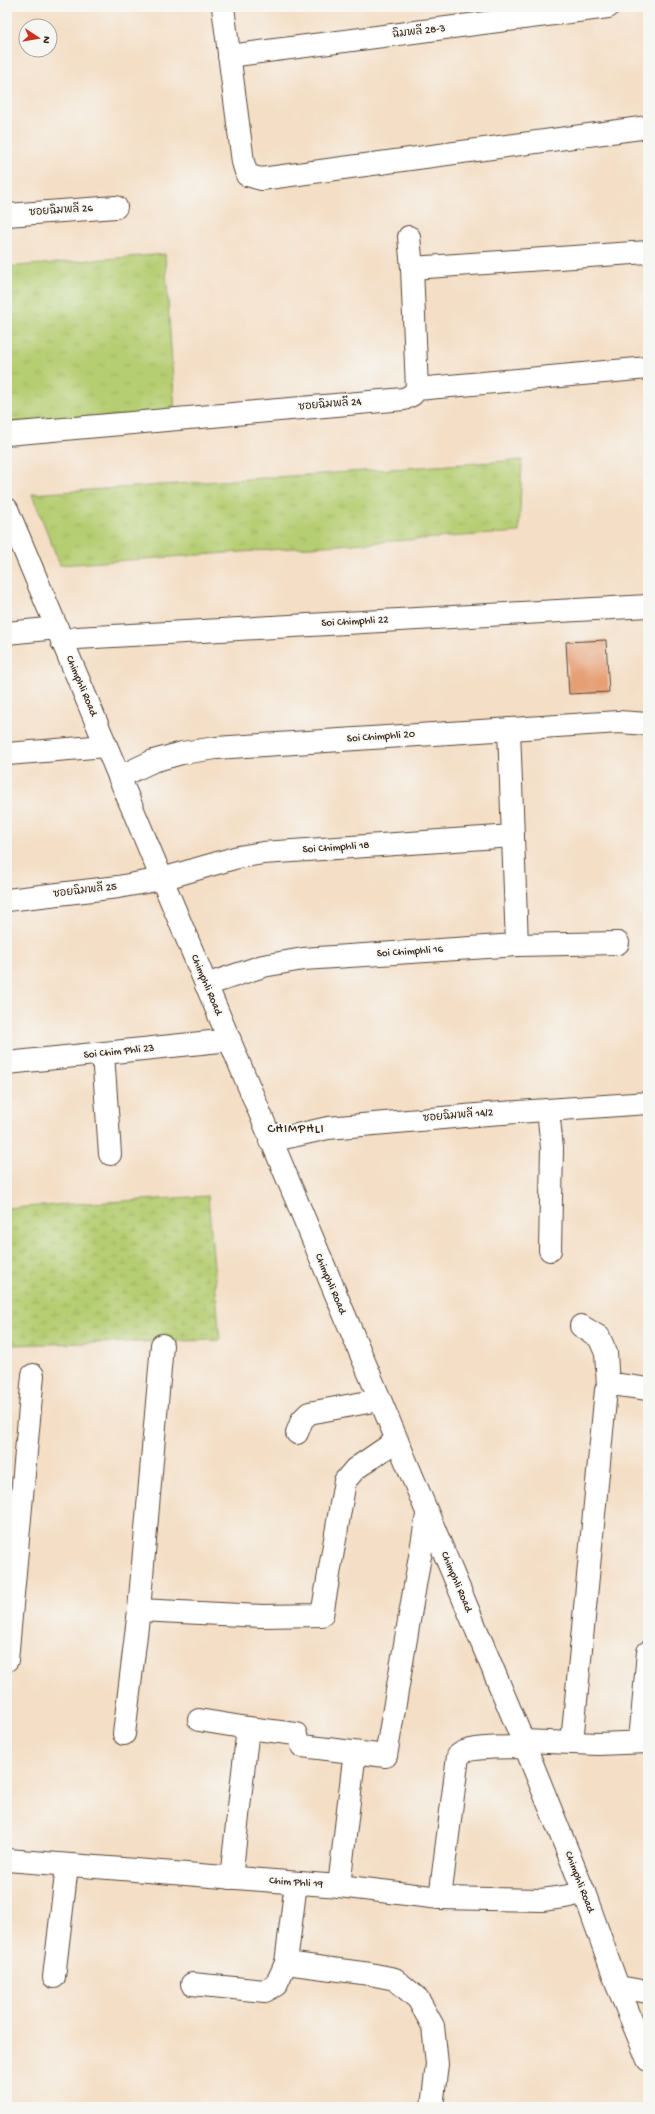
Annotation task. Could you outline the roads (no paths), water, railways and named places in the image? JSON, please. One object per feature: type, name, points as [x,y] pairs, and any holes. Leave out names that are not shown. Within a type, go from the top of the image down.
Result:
[{"type":"street","points":[[223,7],[243,162],[247,176],[261,179],[648,127]]},
{"type":"street","name":"ฉิมพลี 28-3","points":[[229,56],[608,7]]},
{"type":"street","name":"ซอยฉิมพลี 26","points":[[7,215],[116,207]]},
{"type":"street","points":[[409,237],[412,268],[417,389]]},
{"type":"street","points":[[412,268],[648,252]]},
{"type":"street","name":"ซอยฉิมพลี 24","points":[[7,434],[404,399],[412,395],[417,389],[648,368]]},
{"type":"street","name":"Chimphli Road","points":[[8,515],[230,1040],[270,1141],[524,1744],[584,1892],[618,1987],[648,2060]]},
{"type":"street","name":"Soi Chimphli 22","points":[[7,633],[59,635],[77,638],[648,606]]},
{"type":"street","name":"Soi Chimphli 20","points":[[119,777],[153,761],[182,753],[216,748],[619,722],[648,724]]},
{"type":"street","points":[[509,729],[517,945]]},
{"type":"street","points":[[7,754],[106,746]]},
{"type":"street","name":"Soi Chimphli 18","points":[[162,879],[238,857],[263,853],[513,836]]},
{"type":"street","name":"ซอยฉิมพลี 25","points":[[7,900],[118,887],[162,879]]},
{"type":"street","name":"Soi Chimphli 16","points":[[206,985],[280,962],[517,945],[618,943]]},
{"type":"street","name":"Soi Chim Phli 23","points":[[7,1063],[230,1040]]},
{"type":"street","points":[[103,1054],[110,1154]]},
{"type":"street","name":"ซอยฉิมพลี 14/2","points":[[270,1141],[328,1128],[648,1103]]},
{"type":"street","points":[[548,1110],[552,1148],[550,1250]]},
{"type":"street","points":[[572,1742],[606,1390],[608,1386],[606,1353],[599,1337],[582,1326]]},
{"type":"street","points":[[124,1734],[139,1610],[162,1345]]},
{"type":"street","points":[[7,1660],[33,1375]]},
{"type":"street","points":[[608,1386],[612,1384],[648,1389]]},
{"type":"street","points":[[297,1433],[302,1420],[309,1413],[379,1400]]},
{"type":"street","points":[[139,1610],[262,1616],[322,1615],[345,1481],[355,1469],[396,1441]]},
{"type":"street","points":[[199,1720],[248,1728],[299,1740],[386,1756],[427,1514]]},
{"type":"street","points":[[440,1898],[458,1756],[464,1751],[474,1749],[524,1744],[572,1742],[598,1744],[644,1742],[648,1652]]},
{"type":"street","points":[[231,1878],[248,1728]]},
{"type":"street","points":[[339,1886],[354,1759]]},
{"type":"street","name":"Chim Phli 19","points":[[7,1860],[68,1866],[339,1886],[440,1898],[542,1900],[570,1896],[584,1892]]},
{"type":"street","points":[[54,1977],[68,1866]]},
{"type":"street","points":[[192,1984],[265,1991],[276,1985],[286,1962],[296,1883]]},
{"type":"street","points":[[286,1962],[395,1979],[418,1999],[433,2026],[437,2064],[432,2107]]},
{"type":"street","points":[[618,1987],[648,1992]]},
{"type":"district","name":"CHIMPHLI","points":[[296,1129]]}]
